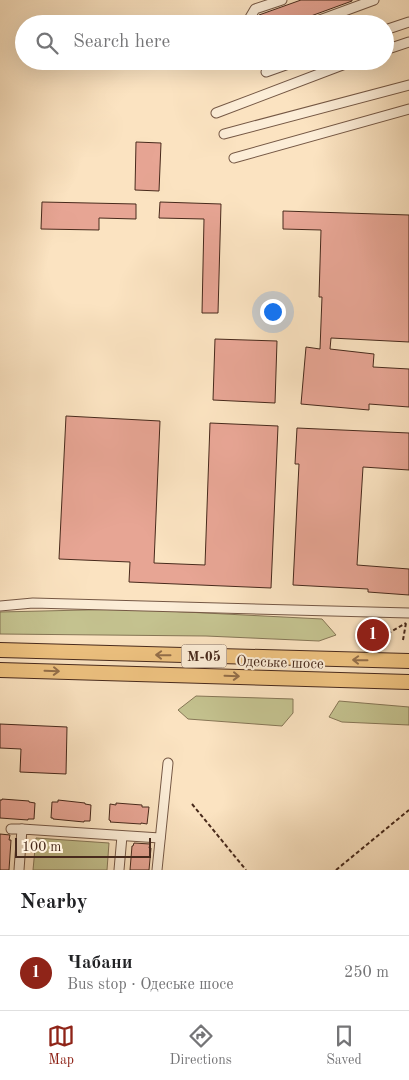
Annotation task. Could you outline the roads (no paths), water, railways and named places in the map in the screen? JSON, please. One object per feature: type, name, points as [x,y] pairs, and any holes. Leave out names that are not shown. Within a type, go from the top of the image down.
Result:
[{"type":"highway","name":"Одеське шосе","points":[[0,650],[409,661]]},
{"type":"highway","name":"Одеське шосе","points":[[1,671],[409,682]]},
{"type":"lane","points":[[252,15],[255,10],[282,0]]},
{"type":"lane","points":[[333,15],[374,0]]},
{"type":"lane","points":[[394,27],[409,22]]},
{"type":"lane","points":[[394,47],[409,42]]},
{"type":"lane","points":[[266,72],[272,70]]},
{"type":"lane","points":[[216,113],[329,70]]},
{"type":"lane","points":[[224,134],[409,85]]},
{"type":"lane","points":[[234,158],[409,109]]},
{"type":"lane","points":[[0,606],[33,603],[408,613]]},
{"type":"lane","points":[[157,870],[168,763]]},
{"type":"lane","points":[[11,829],[160,838]]},
{"type":"lane","points":[[19,870],[22,829]]},
{"type":"lane","points":[[119,870],[122,836]]},
{"type":"place","name":"Чабани","points":[[373,635]]}]
